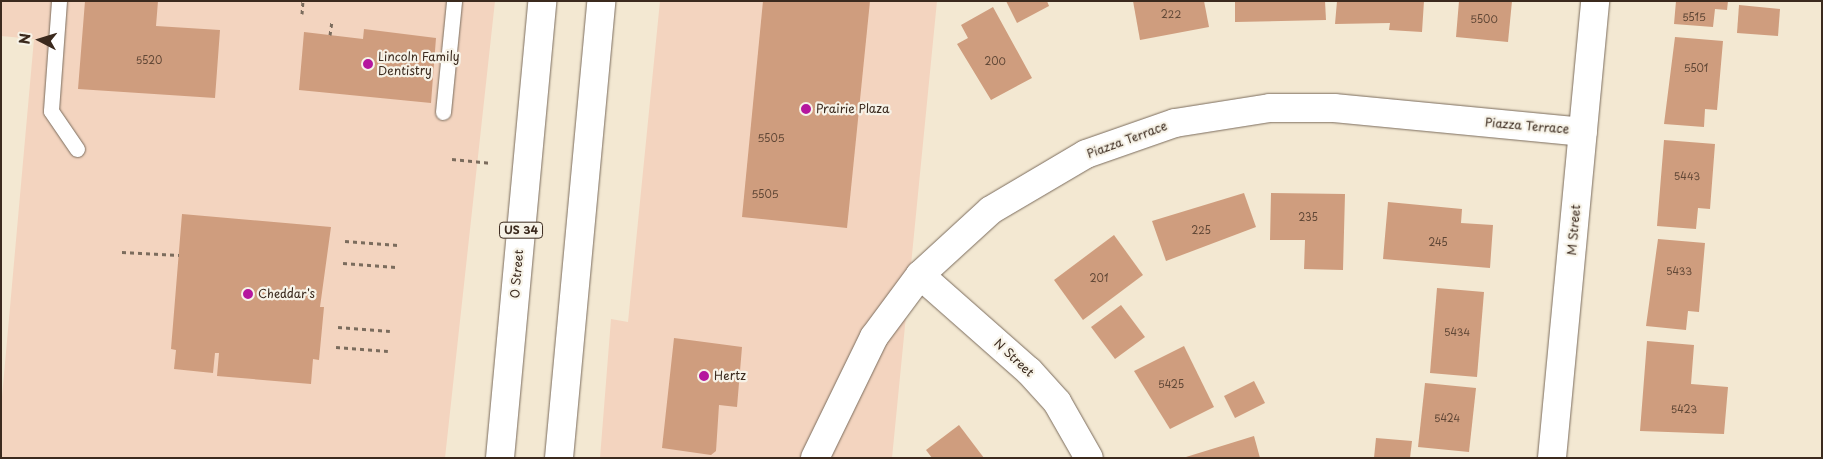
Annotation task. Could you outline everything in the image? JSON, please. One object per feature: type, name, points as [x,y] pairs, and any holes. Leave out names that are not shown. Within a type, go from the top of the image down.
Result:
[{"type":"street","name":"O Street","points":[[500,458],[542,1]]},
{"type":"street","points":[[560,458],[601,1]]},
{"type":"street","name":"M Street","points":[[1552,458],[1595,1]]},
{"type":"street","name":"Piazza Terrace","points":[[815,458],[874,337],[920,275],[991,210],[1054,171],[1122,139],[1207,116],[1270,108],[1334,108],[1583,132]]},
{"type":"street","name":"N Street","points":[[920,275],[1029,371],[1057,402],[1089,458]]},
{"type":"lane","points":[[59,1],[51,111],[77,149]]},
{"type":"lane","points":[[443,112],[454,1]]},
{"type":"path","points":[[302,14],[303,1]]},
{"type":"path","points":[[330,35],[332,21]]},
{"type":"path","points":[[452,159],[492,163]]},
{"type":"path","points":[[345,241],[398,245]]},
{"type":"path","points":[[122,252],[179,255]]},
{"type":"path","points":[[343,263],[396,267]]},
{"type":"path","points":[[338,327],[390,331]]},
{"type":"path","points":[[336,347],[388,351]]},
{"type":"shaded area","points":[[1,1],[495,1],[445,458],[1,458],[1,408],[34,39],[1,36]]},
{"type":"shaded area","points":[[660,1],[937,1],[892,458],[600,458],[611,319],[628,322]]},
{"type":"building","points":[[85,1],[158,1],[156,26],[220,30],[215,98],[78,89]]},
{"type":"building","name":"Prairie Plaza","points":[[763,1],[870,1],[847,228],[742,217]]},
{"type":"building","points":[[1006,1],[1047,1],[1049,6],[1017,23]]},
{"type":"building","points":[[1133,1],[1204,1],[1209,27],[1140,40]]},
{"type":"building","points":[[1235,1],[1325,1],[1326,20],[1235,22]]},
{"type":"building","points":[[1337,1],[1424,1],[1422,32],[1389,30],[1390,23],[1335,24]]},
{"type":"building","points":[[1459,1],[1512,1],[1508,42],[1456,37]]},
{"type":"building","points":[[1676,1],[1728,1],[1727,10],[1715,9],[1713,27],[1674,24]]},
{"type":"building","points":[[1739,5],[1780,9],[1778,36],[1737,33]]},
{"type":"building","points":[[993,7],[1032,78],[991,100],[957,44],[968,38],[961,25]]},
{"type":"building","name":"Lincoln Family Dentistry","points":[[364,29],[436,38],[431,103],[299,90],[304,32],[363,39]]},
{"type":"building","points":[[1675,37],[1723,41],[1717,110],[1705,109],[1704,127],[1664,124]]},
{"type":"building","points":[[1664,140],[1715,144],[1710,209],[1698,208],[1696,229],[1657,226]]},
{"type":"building","points":[[1244,193],[1256,227],[1166,261],[1152,221]]},
{"type":"building","points":[[1271,193],[1345,194],[1343,270],[1304,269],[1305,240],[1270,240]]},
{"type":"building","points":[[1388,202],[1462,209],[1461,223],[1493,225],[1490,268],[1383,259]]},
{"type":"building","name":"Cheddar's","points":[[182,214],[331,227],[320,307],[324,307],[319,360],[313,359],[311,384],[217,376],[219,353],[215,353],[213,373],[174,369],[176,350],[171,349]]},
{"type":"building","points":[[1114,235],[1143,275],[1083,320],[1054,280]]},
{"type":"building","points":[[1658,239],[1705,243],[1699,312],[1688,311],[1686,330],[1646,326]]},
{"type":"building","points":[[1437,288],[1484,292],[1477,377],[1430,373]]},
{"type":"building","points":[[1121,305],[1145,337],[1115,359],[1091,327]]},
{"type":"building","name":"Hertz","points":[[674,338],[742,347],[737,407],[719,405],[716,451],[711,455],[662,448]]},
{"type":"building","points":[[1647,341],[1694,345],[1691,384],[1728,387],[1724,434],[1640,431]]},
{"type":"building","points":[[1184,346],[1214,407],[1170,429],[1134,371]]},
{"type":"building","points":[[1254,381],[1265,403],[1235,418],[1224,396]]},
{"type":"building","points":[[1425,383],[1476,388],[1469,452],[1418,447]]},
{"type":"building","points":[[959,425],[984,458],[932,458],[926,450]]},
{"type":"building","points":[[1254,436],[1260,458],[1186,458],[1186,457]]},
{"type":"building","points":[[1376,438],[1412,441],[1410,458],[1374,458]]},
{"type":"place","name":"Lincoln Family Dentistry","points":[[368,64]]},
{"type":"place","name":"Prairie Plaza","points":[[806,109]]},
{"type":"place","name":"Cheddar's","points":[[248,294]]},
{"type":"place","name":"Hertz","points":[[704,376]]}]
